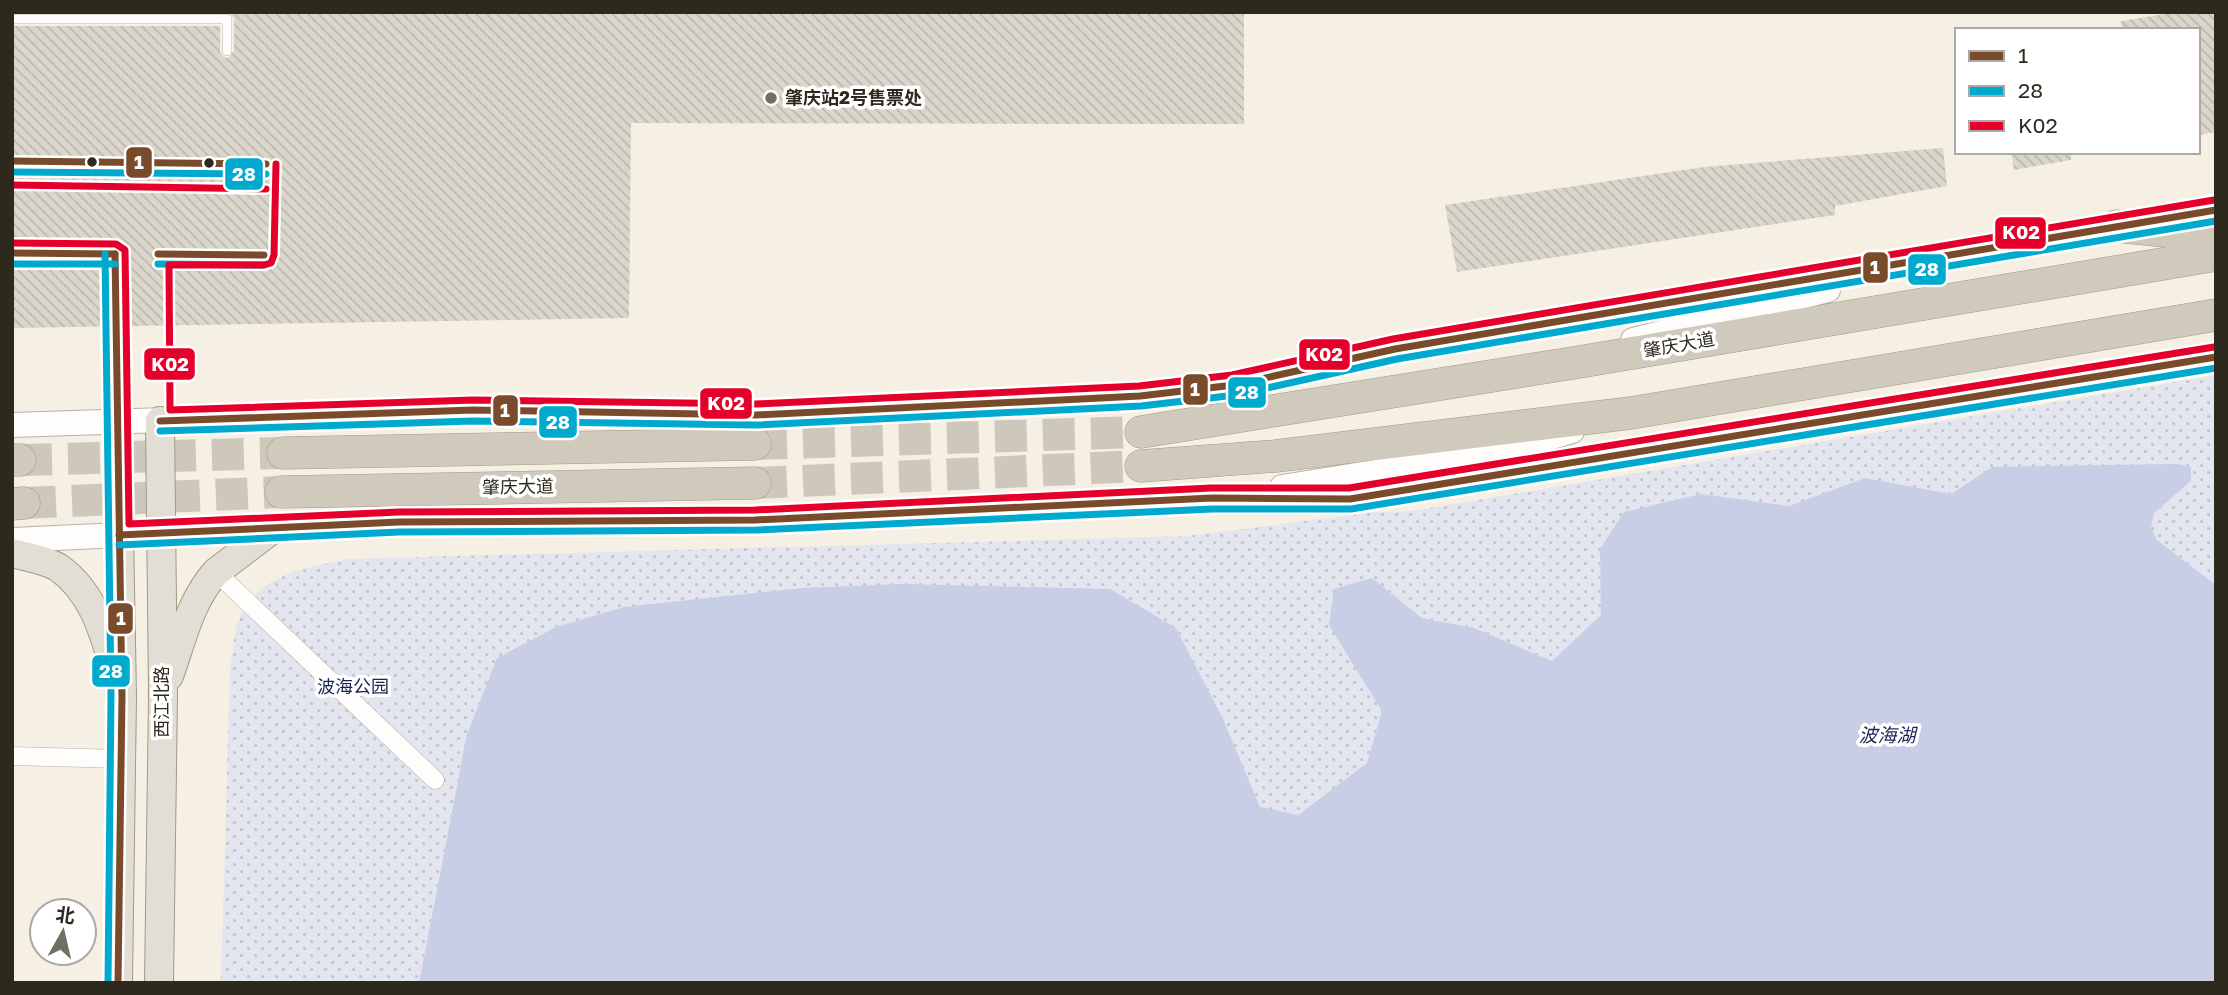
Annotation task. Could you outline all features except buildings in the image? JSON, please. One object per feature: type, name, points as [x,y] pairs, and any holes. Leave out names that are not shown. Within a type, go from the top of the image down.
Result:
[{"type":"highway","points":[[2116,226],[2216,236]]},
{"type":"highway","name":"肇庆大道","points":[[1141,432],[1573,363],[2216,255]]},
{"type":"highway","points":[[1141,466],[1276,456],[1631,413],[2216,315]]},
{"type":"highway","points":[[283,453],[755,430]]},
{"type":"highway","name":"肇庆大道","points":[[281,492],[755,482]]},
{"type":"main road","name":"西江北路","points":[[159,983],[163,695],[160,421]]},
{"type":"main road","points":[[117,422],[122,696],[118,983]]},
{"type":"main road","points":[[122,696],[163,695],[194,603],[216,572],[274,528]]},
{"type":"main road","points":[[12,553],[58,567],[82,591],[93,606],[104,634],[122,696]]},
{"type":"street","points":[[1140,396],[1234,385],[1395,349],[2216,210]]},
{"type":"street","points":[[1573,363],[1638,338],[1865,281],[1953,254]]},
{"type":"street","points":[[1139,502],[1212,498],[1350,499],[2216,357]]},
{"type":"street","points":[[12,425],[472,410],[755,430]]},
{"type":"street","points":[[1212,498],[1505,450],[1631,413]]},
{"type":"street","points":[[12,540],[399,522],[755,520]]},
{"type":"street","points":[[216,572],[435,780]]},
{"type":"street","points":[[12,756],[122,759]]},
{"type":"lane","points":[[12,19],[227,19],[228,51]]},
{"type":"green space","name":"波海公园","points":[[2216,375],[2216,585],[2157,540],[2151,528],[2154,513],[2191,481],[1992,467],[1951,494],[1865,478],[1789,506],[1701,494],[1600,549],[1602,615],[1552,661],[1474,628],[1422,618],[1372,578],[1329,625],[1383,711],[1367,763],[1298,815],[1260,808],[1223,719],[1176,628],[624,607],[556,627],[497,658],[467,734],[419,983],[221,983],[230,672],[236,632],[240,616],[253,597],[264,587],[290,573],[349,559],[1188,536],[1374,512],[1413,511]]},
{"type":"water","name":"波海湖","points":[[2177,464],[2191,467],[2191,481],[2154,513],[2151,528],[2157,540],[2216,585],[2216,983],[419,983],[467,734],[497,658],[556,627],[624,607],[802,588],[903,584],[1110,589],[1176,628],[1223,719],[1260,807],[1298,815],[1367,763],[1382,711],[1329,625],[1334,589],[1372,578],[1422,618],[1474,628],[1552,661],[1601,615],[1600,549],[1624,512],[1701,494],[1789,506],[1865,478],[1951,494],[1992,467]]},
{"type":"tunnel","points":[[756,415],[1140,396]]},
{"type":"tunnel","points":[[755,444],[1141,432]]},
{"type":"tunnel","points":[[20,460],[283,453]]},
{"type":"tunnel","points":[[755,483],[1141,466]]},
{"type":"tunnel","points":[[24,503],[281,492]]},
{"type":"tunnel","points":[[755,520],[1139,502]]},
{"type":"transit line","name":"1","points":[[12,161],[266,164]]},
{"type":"transit line","name":"K02","points":[[276,164],[274,255],[271,263],[169,265],[170,410],[473,400],[756,404],[1139,386],[1232,375],[1393,339],[2214,200]]},
{"type":"transit line","name":"28","points":[[12,172],[266,174]]},
{"type":"transit line","name":"K02","points":[[12,185],[266,189]]},
{"type":"transit line","name":"1","points":[[160,421],[473,410],[756,415],[1140,396],[1234,385],[1395,349],[2216,210]]},
{"type":"transit line","name":"28","points":[[160,431],[473,421],[757,425],[1141,406],[1236,395],[1397,359],[2216,221]]},
{"type":"transit line","name":"K02","points":[[12,243],[116,244],[125,250],[129,524],[399,512],[755,510],[1211,488],[1349,488],[2214,347]]},
{"type":"transit line","name":"1","points":[[12,253],[115,254]]},
{"type":"transit line","name":"28","points":[[105,254],[111,696],[108,983]]},
{"type":"transit line","name":"1","points":[[115,254],[122,696],[118,983]]},
{"type":"transit line","name":"1","points":[[158,254],[264,255]]},
{"type":"transit line","name":"28","points":[[12,264],[115,264]]},
{"type":"transit line","name":"28","points":[[158,264],[264,265]]},
{"type":"transit line","name":"1","points":[[119,535],[399,522],[755,520],[1212,498],[1350,499],[2216,357]]},
{"type":"transit line","name":"28","points":[[119,545],[399,532],[756,530],[1212,509],[1351,509],[2216,368]]},
{"type":"place","name":"肇庆站2号售票处","points":[[771,98]]}]
